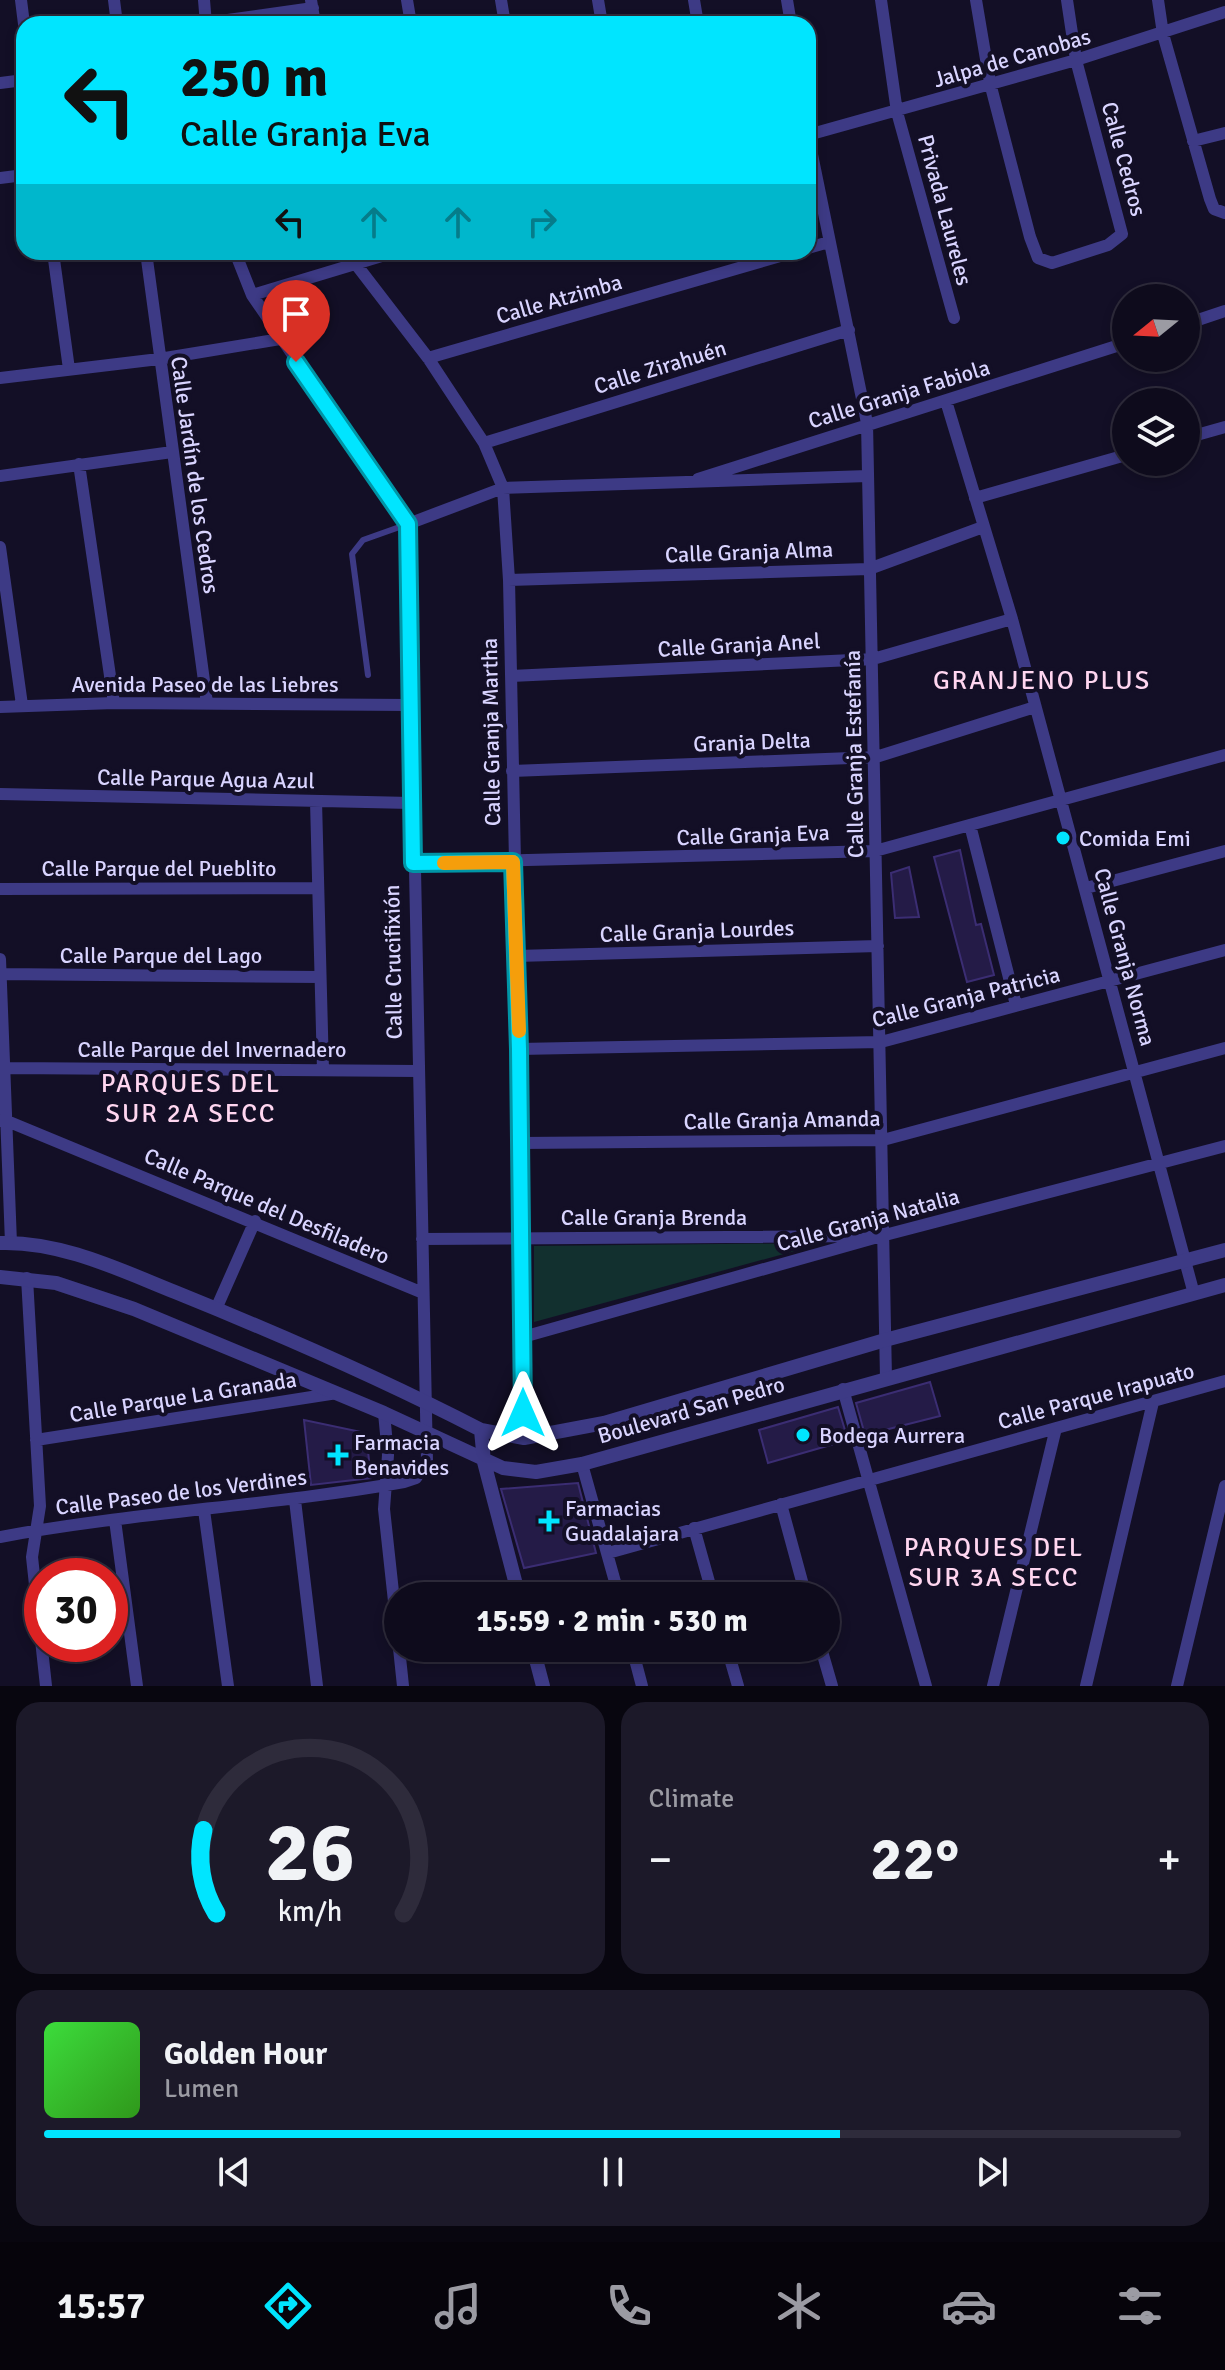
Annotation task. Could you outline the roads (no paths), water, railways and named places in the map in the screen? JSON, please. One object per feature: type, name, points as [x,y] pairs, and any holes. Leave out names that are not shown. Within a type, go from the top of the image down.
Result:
[{"type":"street","name":"Privada Laureles","points":[[881,0],[897,112],[954,318]]},
{"type":"street","points":[[976,0],[990,83]]},
{"type":"street","points":[[1067,0],[1076,60]]},
{"type":"street","points":[[1158,0],[1163,34],[1214,209],[1225,213]]},
{"type":"street","points":[[248,16],[312,4]]},
{"type":"street","name":"Jalpa de Canobas","points":[[816,133],[1076,60],[1225,12]]},
{"type":"street","name":"Calle Cedros","points":[[990,83],[1033,249],[1044,263],[1052,263],[1108,245],[1122,234],[1076,60]]},
{"type":"street","points":[[1193,141],[1225,133]]},
{"type":"street","name":"Calle Granja Estefanía","points":[[816,176],[867,423],[886,1378]]},
{"type":"street","points":[[816,246],[829,242]]},
{"type":"street","points":[[54,260],[69,369]]},
{"type":"street","name":"Calle Jardín de los Cedros","points":[[147,260],[207,703]]},
{"type":"street","points":[[238,260],[252,295],[280,339],[408,524]]},
{"type":"street","points":[[252,295],[346,260]]},
{"type":"street","name":"Calle Granja Martha","points":[[356,260],[428,358],[484,443],[503,488],[509,580],[524,1438]]},
{"type":"street","name":"Calle Atzimba","points":[[428,358],[766,260]]},
{"type":"street","points":[[1200,320],[1224,313]]},
{"type":"street","name":"Calle Zirahuén","points":[[484,443],[849,330]]},
{"type":"street","points":[[0,378],[159,359],[280,339]]},
{"type":"street","name":"Calle Granja Fabiola","points":[[684,483],[1112,348]]},
{"type":"street","name":"Calle Granja Norma","points":[[946,401],[1012,619],[1194,1294]]},
{"type":"street","points":[[1200,434],[1225,427]]},
{"type":"street","points":[[0,476],[172,452]]},
{"type":"street","points":[[975,498],[1112,459]]},
{"type":"street","points":[[79,464],[114,703]]},
{"type":"street","name":"Calle Granja Fabiola","points":[[408,524],[503,488],[868,476]]},
{"type":"street","name":"Calle Crucifixión","points":[[408,524],[411,803],[429,1435]]},
{"type":"street","name":"Calle Granja Alma","points":[[509,580],[869,569],[983,527]]},
{"type":"street","points":[[0,547],[22,705]]},
{"type":"street","name":"Calle Granja Anel","points":[[511,676],[873,659],[1012,619]]},
{"type":"street","name":"Avenida Paseo de las Liebres","points":[[0,707],[114,703],[411,705]]},
{"type":"street","name":"Granja Delta","points":[[512,771],[876,757],[1035,707]]},
{"type":"street","name":"Calle Granja Eva","points":[[413,863],[875,851],[1225,755]]},
{"type":"street","name":"Calle Parque Agua Azul","points":[[0,794],[411,803]]},
{"type":"street","points":[[316,801],[323,1070]]},
{"type":"street","points":[[970,825],[1016,1005]]},
{"type":"street","points":[[1086,888],[1225,851]]},
{"type":"street","name":"Calle Parque del Pueblito","points":[[0,889],[318,888]]},
{"type":"street","name":"Calle Granja Lourdes","points":[[516,956],[878,946]]},
{"type":"street","name":"Calle Granja Patricia","points":[[519,1049],[881,1042],[1225,950]]},
{"type":"street","points":[[0,959],[5,1068],[5,1243],[63,1251],[216,1309],[255,1221]]},
{"type":"street","name":"Calle Parque del Lago","points":[[1,974],[320,977]]},
{"type":"street","name":"Calle Granja Amanda","points":[[520,1143],[883,1140],[1225,1048]]},
{"type":"street","name":"Calle Parque del Invernadero","points":[[5,1068],[418,1071]]},
{"type":"street","name":"Calle Parque del Desfiladero","points":[[3,1121],[255,1221],[423,1293]]},
{"type":"street","name":"Calle Granja Natalia","points":[[523,1337],[885,1235],[1225,1146]]},
{"type":"street","name":"Calle Granja Brenda","points":[[422,1239],[885,1235]]},
{"type":"street","name":"Boulevard San Pedro","points":[[216,1309],[391,1385],[481,1430],[524,1438],[604,1423],[885,1340],[1225,1250]]},
{"type":"street","name":"Boulevard San Pedro","points":[[0,1277],[27,1278],[84,1291],[134,1309],[384,1413],[484,1462],[536,1472],[582,1464],[1225,1285]]},
{"type":"street","points":[[27,1278],[40,1506],[32,1557],[46,1686]]},
{"type":"street","name":"Calle Parque Irapuato","points":[[608,1553],[1225,1381]]},
{"type":"street","points":[[843,1389],[926,1686]]},
{"type":"street","name":"Calle Parque La Granada","points":[[36,1440],[337,1393]]},
{"type":"street","points":[[1086,1686],[1153,1402]]},
{"type":"street","points":[[384,1413],[388,1455],[384,1485],[393,1582]]},
{"type":"street","points":[[993,1686],[1056,1428]]},
{"type":"street","points":[[481,1430],[484,1462],[515,1582]]},
{"type":"street","name":"Calle Paseo de los Verdines","points":[[0,1537],[115,1520],[295,1500],[416,1478],[424,1469],[429,1435]]},
{"type":"street","points":[[582,1464],[615,1582]]},
{"type":"street","points":[[1177,1686],[1225,1486]]},
{"type":"street","points":[[295,1500],[317,1686]]},
{"type":"street","points":[[781,1504],[802,1582]]},
{"type":"street","points":[[204,1510],[228,1686]]},
{"type":"street","points":[[115,1520],[137,1686]]},
{"type":"street","points":[[694,1528],[709,1582]]},
{"type":"street","points":[[400,1662],[403,1686]]},
{"type":"street","points":[[537,1662],[543,1686]]},
{"type":"street","points":[[636,1662],[642,1686]]},
{"type":"street","points":[[731,1662],[738,1686]]},
{"type":"street","points":[[825,1662],[832,1686]]},
{"type":"lane","points":[[368,675],[352,554],[363,540],[408,524]]},
{"type":"place","name":"Comida Emi","points":[[1063,838]]},
{"type":"place","name":"Bodega Aurrera","points":[[803,1435]]},
{"type":"place","name":"Farmacia Benavides","points":[[338,1455]]},
{"type":"place","name":"Farmacias Guadalajara","points":[[549,1521]]},
{"type":"district","name":"GRANJENO PLUS","points":[[1042,681]]},
{"type":"district","name":"PARQUES DEL SUR 2A SECC","points":[[191,1099]]},
{"type":"district","name":"PARQUES DEL SUR 3A SECC","points":[[994,1563]]}]
